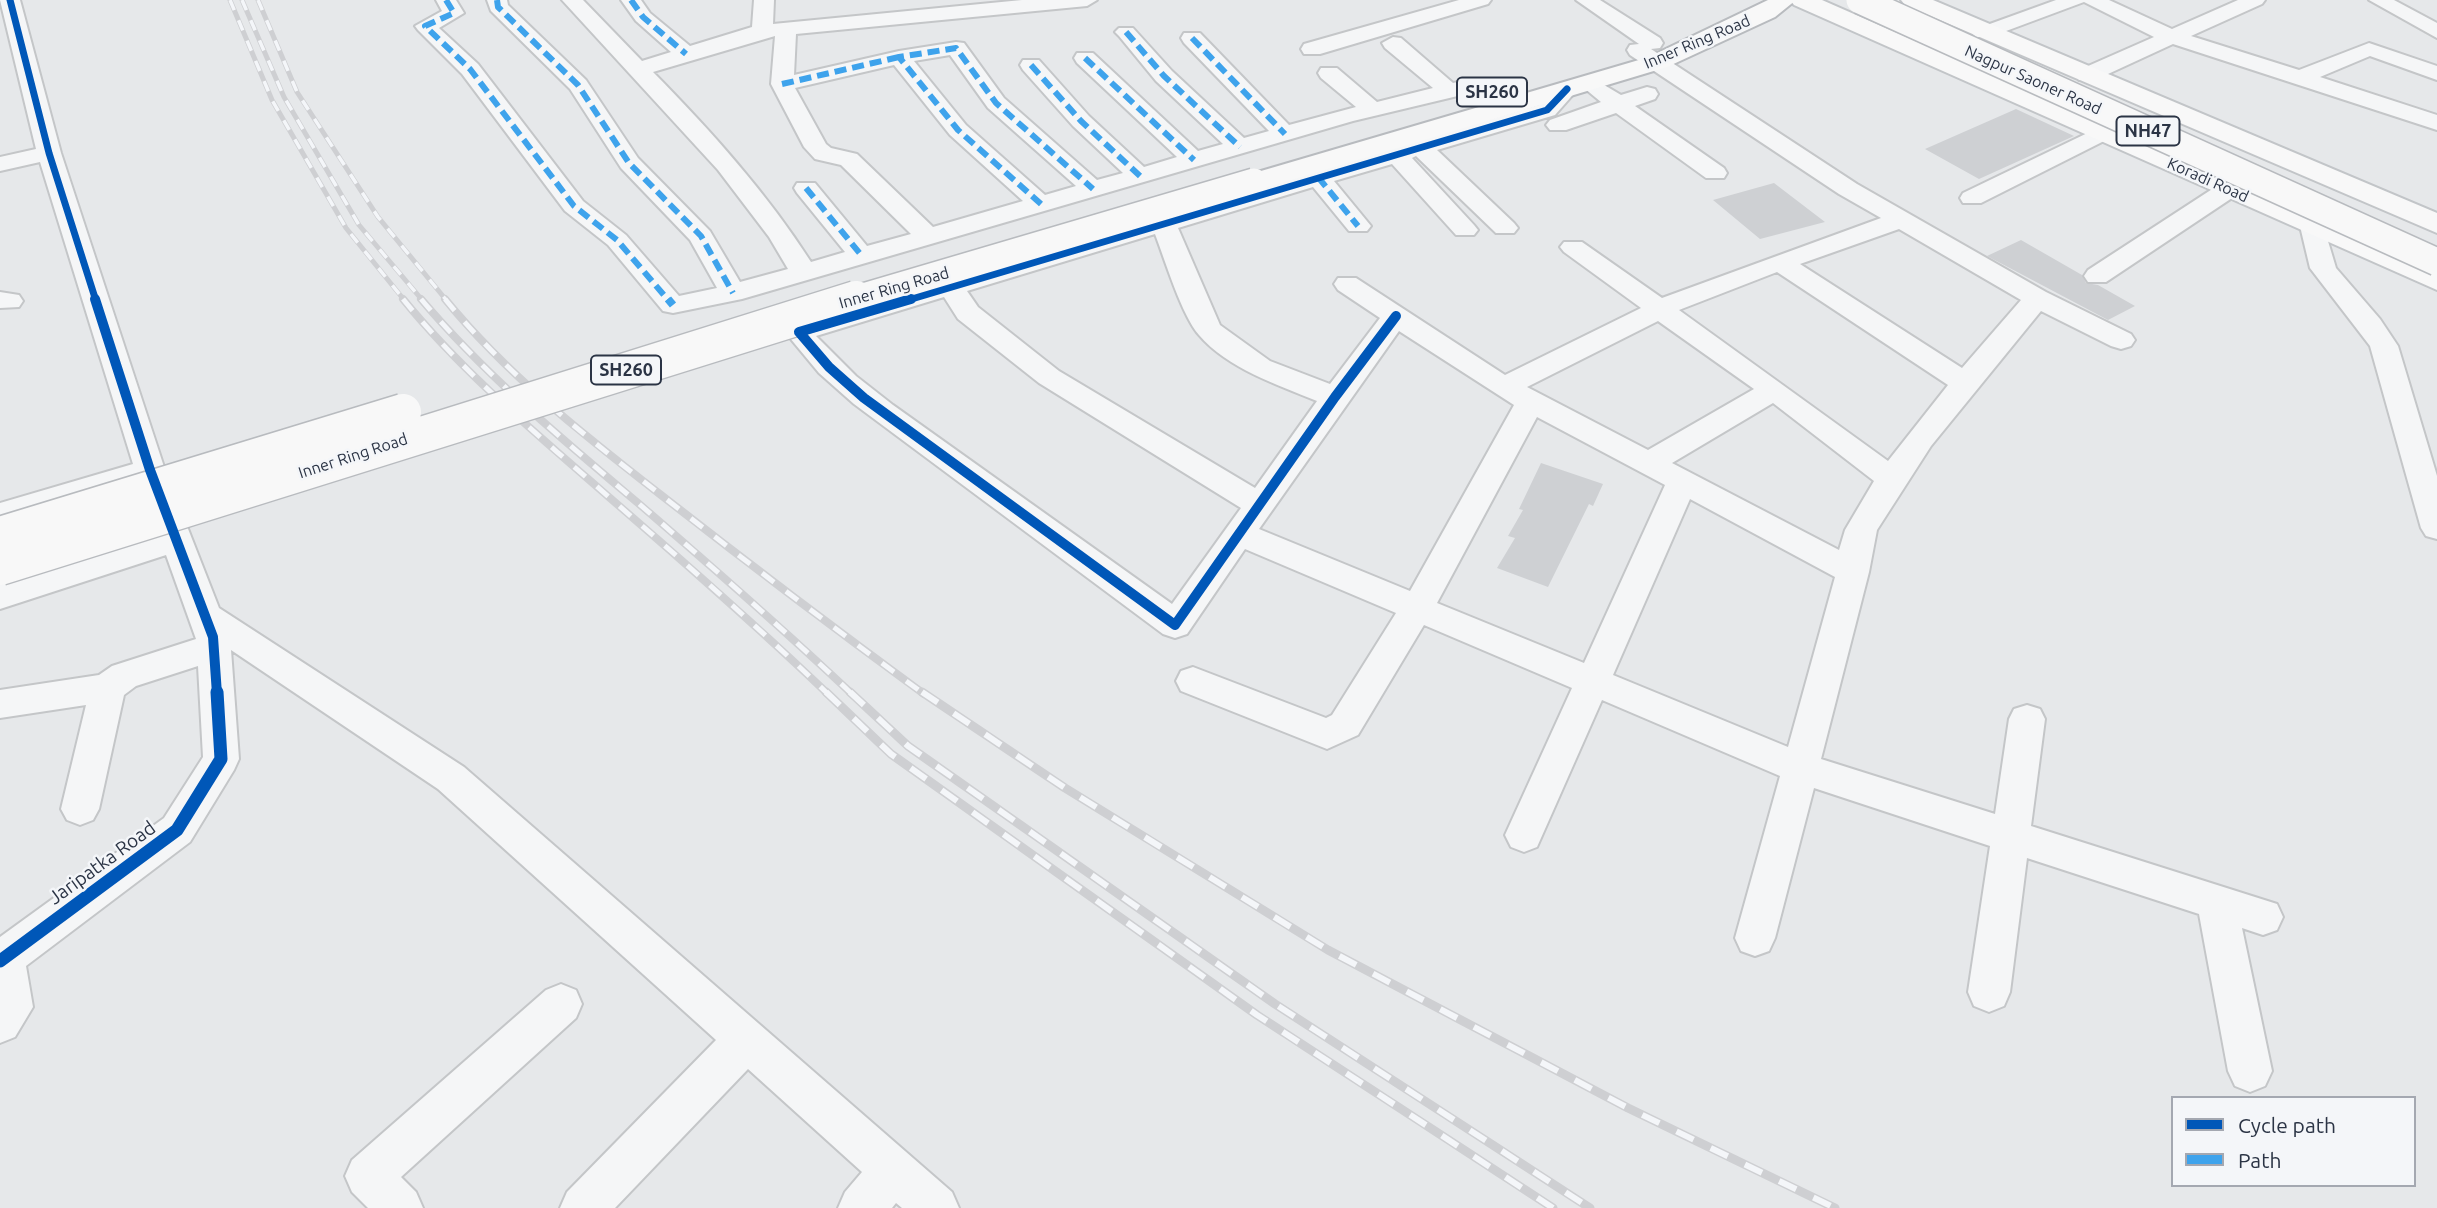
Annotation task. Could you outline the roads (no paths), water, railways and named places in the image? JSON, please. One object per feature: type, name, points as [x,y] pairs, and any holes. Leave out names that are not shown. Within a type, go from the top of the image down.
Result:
[{"type":"main road","name":"Inner Ring Road","points":[[0,567],[784,320],[1244,165],[1578,86],[1649,51],[1738,0]]},
{"type":"main road","name":"Inner Ring Road","points":[[0,535],[681,326],[1497,91],[1649,51],[1767,12],[1784,0]]},
{"type":"main road","name":"Nagpur Saoner Road","points":[[1860,0],[2432,272]]},
{"type":"main road","name":"Nagpur Saoner Road","points":[[1888,0],[2437,240]]},
{"type":"main road","points":[[1913,0],[1983,33],[2437,224]]},
{"type":"main road","name":"Koradi Road","points":[[1823,3],[2102,133],[2325,231],[2432,272]]},
{"type":"main road","points":[[2325,231],[2373,199]]},
{"type":"street","name":"Jaripatka Road","points":[[2,959],[177,830],[221,759],[210,632],[150,470],[49,153],[10,0]]},
{"type":"street","points":[[446,0],[454,13],[425,26],[470,69],[574,206],[617,240],[673,305],[733,293],[1194,160],[1244,165],[1285,134],[1373,110],[1465,87],[1497,91]]},
{"type":"street","points":[[497,0],[498,7],[578,85],[629,163],[701,236],[733,293]]},
{"type":"street","points":[[572,0],[702,138],[788,243],[804,273]]},
{"type":"street","points":[[631,0],[643,17],[686,54]]},
{"type":"street","points":[[762,31],[764,0]]},
{"type":"street","points":[[636,70],[762,31],[1087,0]]},
{"type":"street","points":[[1586,0],[1649,51],[1848,189],[2036,298],[2121,340]]},
{"type":"street","points":[[1983,33],[2076,0]]},
{"type":"street","points":[[2093,0],[2169,36],[2437,123]]},
{"type":"street","points":[[2087,75],[2169,36],[2255,0]]},
{"type":"street","points":[[2379,0],[2431,29]]},
{"type":"street","points":[[1312,49],[1476,1]]},
{"type":"street","points":[[2202,4],[2225,12]]},
{"type":"street","points":[[786,29],[782,84],[816,147],[824,154],[849,159],[929,237]]},
{"type":"street","points":[[2300,77],[2369,49],[2431,29]]},
{"type":"street","points":[[1126,32],[1244,165]]},
{"type":"street","points":[[1192,38],[1285,134]]},
{"type":"street","points":[[1393,43],[1449,92]]},
{"type":"street","points":[[782,84],[899,57],[956,48],[996,103],[1093,189]]},
{"type":"street","points":[[2369,49],[2437,73]]},
{"type":"street","points":[[899,57],[958,130],[1041,204]]},
{"type":"street","points":[[1085,58],[1120,94],[1194,160]]},
{"type":"street","points":[[1031,65],[1081,121],[1140,176]]},
{"type":"street","points":[[1329,73],[1373,110]]},
{"type":"street","points":[[1396,316],[1335,397],[1175,625],[1122,582],[819,361],[799,332],[1547,110],[1578,86],[1618,103],[1715,173]]},
{"type":"street","points":[[1558,125],[1647,94]]},
{"type":"street","points":[[1972,198],[2102,133]]},
{"type":"street","points":[[1409,151],[1505,228]]},
{"type":"street","points":[[1409,151],[1465,230]]},
{"type":"street","points":[[0,164],[49,153]]},
{"type":"street","points":[[1318,177],[1358,226]]},
{"type":"street","points":[[806,188],[862,256]]},
{"type":"street","points":[[2097,276],[2229,189]]},
{"type":"street","points":[[1193,681],[1327,734],[1345,725],[1416,610],[1517,394],[1659,308],[1900,220]]},
{"type":"street","points":[[1164,223],[1182,272],[1209,330],[1260,367],[1335,397]]},
{"type":"street","points":[[2325,231],[2323,267],[2340,292],[2374,326],[2384,346],[2437,528]]},
{"type":"street","points":[[1573,247],[1774,390],[1894,480]]},
{"type":"street","points":[[1779,262],[1967,384]]},
{"type":"street","points":[[1347,284],[1517,394],[1853,572]]},
{"type":"street","points":[[951,287],[968,313],[1049,377],[1259,505]]},
{"type":"street","points":[[1755,938],[1853,572],[1860,532],[1894,480],[2036,298]]},
{"type":"street","points":[[1648,464],[1774,390]]},
{"type":"street","points":[[0,514],[150,470]]},
{"type":"street","points":[[1524,835],[1682,481]]},
{"type":"street","points":[[1239,534],[1800,768],[2263,917]]},
{"type":"street","points":[[0,597],[177,540]]},
{"type":"street","points":[[0,704],[108,688],[124,676],[210,632],[450,778],[936,1208]]},
{"type":"street","points":[[80,809],[108,688]]},
{"type":"street","points":[[1989,992],[2027,719]]},
{"type":"street","points":[[2217,902],[2250,1071]]},
{"type":"street","points":[[0,1023],[12,1007],[2,959]]},
{"type":"street","points":[[400,1208],[368,1176],[561,1004]]},
{"type":"street","points":[[583,1208],[747,1039]]},
{"type":"street","points":[[861,1208],[894,1171]]},
{"type":"railway","points":[[230,0],[272,100],[346,228],[405,301]]},
{"type":"railway","points":[[242,0],[284,97],[359,225],[423,301]]},
{"type":"railway","points":[[258,0],[297,92],[378,217],[447,301]]},
{"type":"railway","points":[[403,299],[451,353],[502,403],[720,594],[828,694]]},
{"type":"railway","points":[[421,299],[471,354],[525,406],[719,573],[852,694]]},
{"type":"railway","points":[[445,299],[520,379],[575,427],[759,571],[924,694]]},
{"type":"railway","points":[[826,692],[891,754],[1257,1015],[1553,1208]]},
{"type":"railway","points":[[850,692],[908,746],[1275,1004],[1590,1208]]},
{"type":"railway","points":[[922,692],[1065,788],[1328,950],[1628,1108],[1835,1208]]}]
